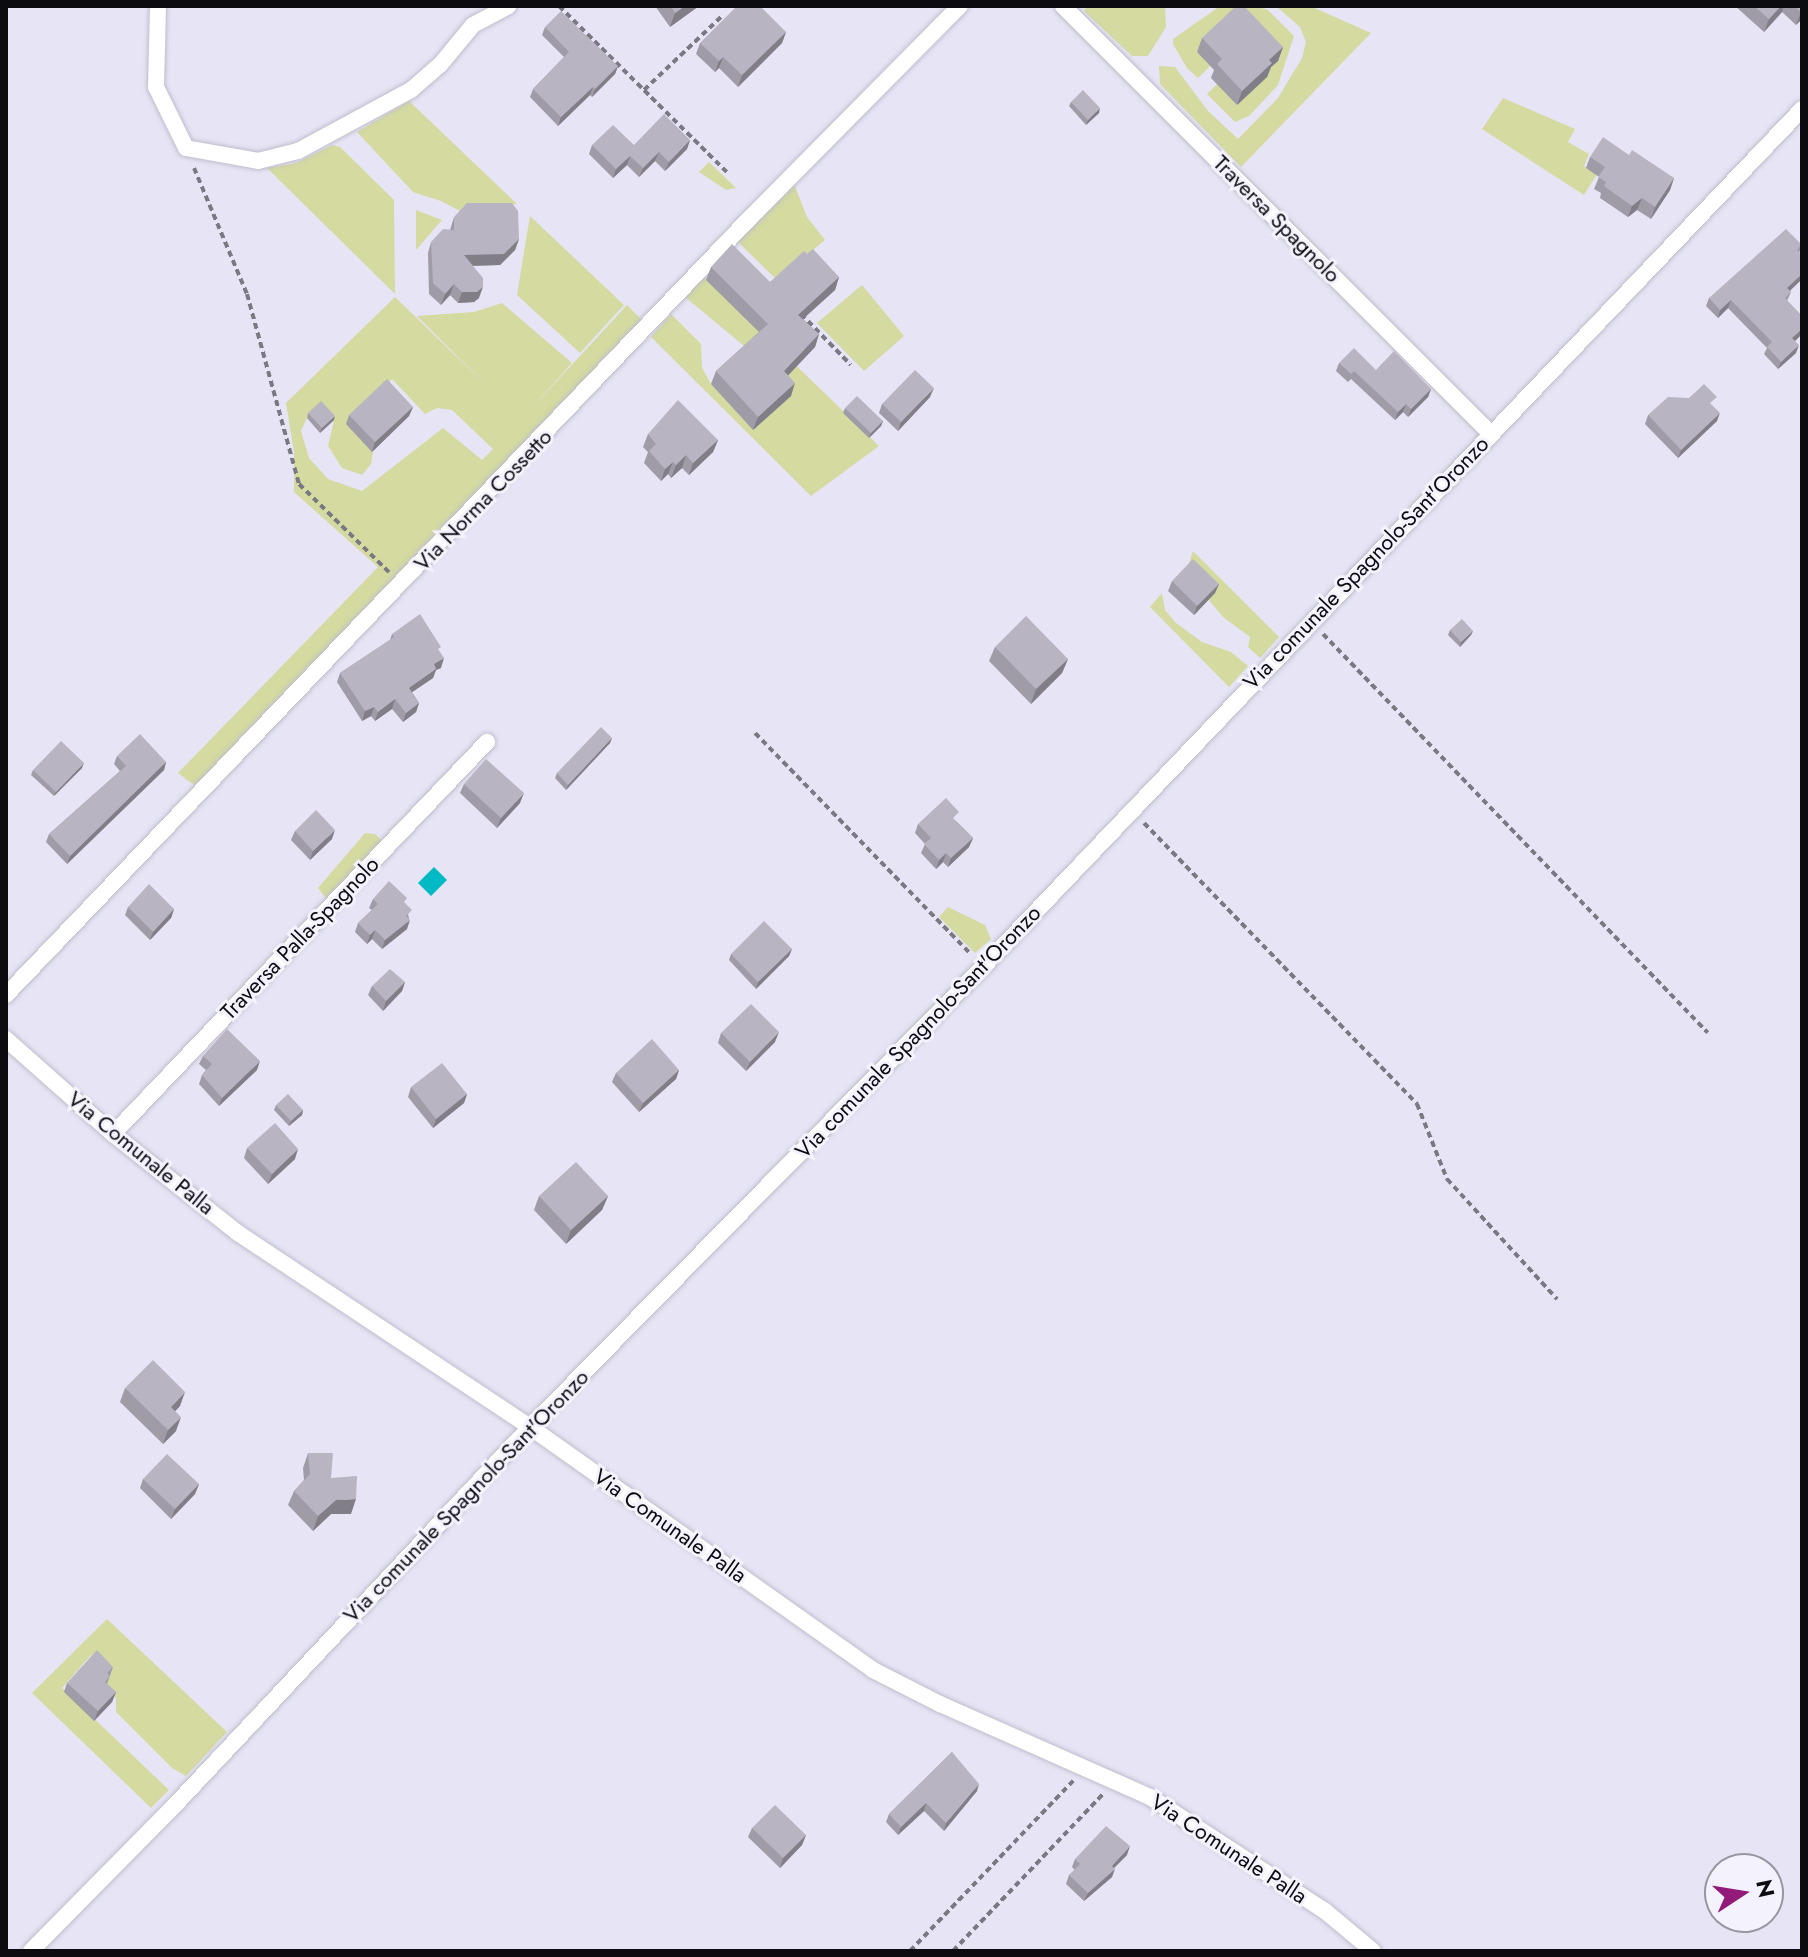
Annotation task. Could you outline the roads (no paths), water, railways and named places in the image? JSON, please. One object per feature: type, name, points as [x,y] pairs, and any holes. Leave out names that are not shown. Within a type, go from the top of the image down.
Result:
[{"type":"street","points":[[158,6],[156,87],[186,148],[258,161],[298,151],[411,90],[440,65],[473,25],[508,6]]},
{"type":"street","name":"Via Norma Cossetto","points":[[6,995],[402,585],[748,220],[960,6]]},
{"type":"street","name":"Traversa Spagnolo","points":[[1063,6],[1490,433]]},
{"type":"street","name":"Via comunale Spagnolo-Sant'Oronzo","points":[[31,1951],[176,1804],[530,1427],[983,967],[1802,109]]},
{"type":"street","name":"Traversa Palla-Spagnolo","points":[[113,1134],[487,742]]},
{"type":"street","name":"Via Comunale Palla","points":[[6,1039],[113,1134],[238,1233],[530,1427],[873,1670],[940,1704],[1150,1797],[1325,1911],[1373,1951]]},
{"type":"water","points":[[434,867],[447,880],[431,896],[418,883]]}]
